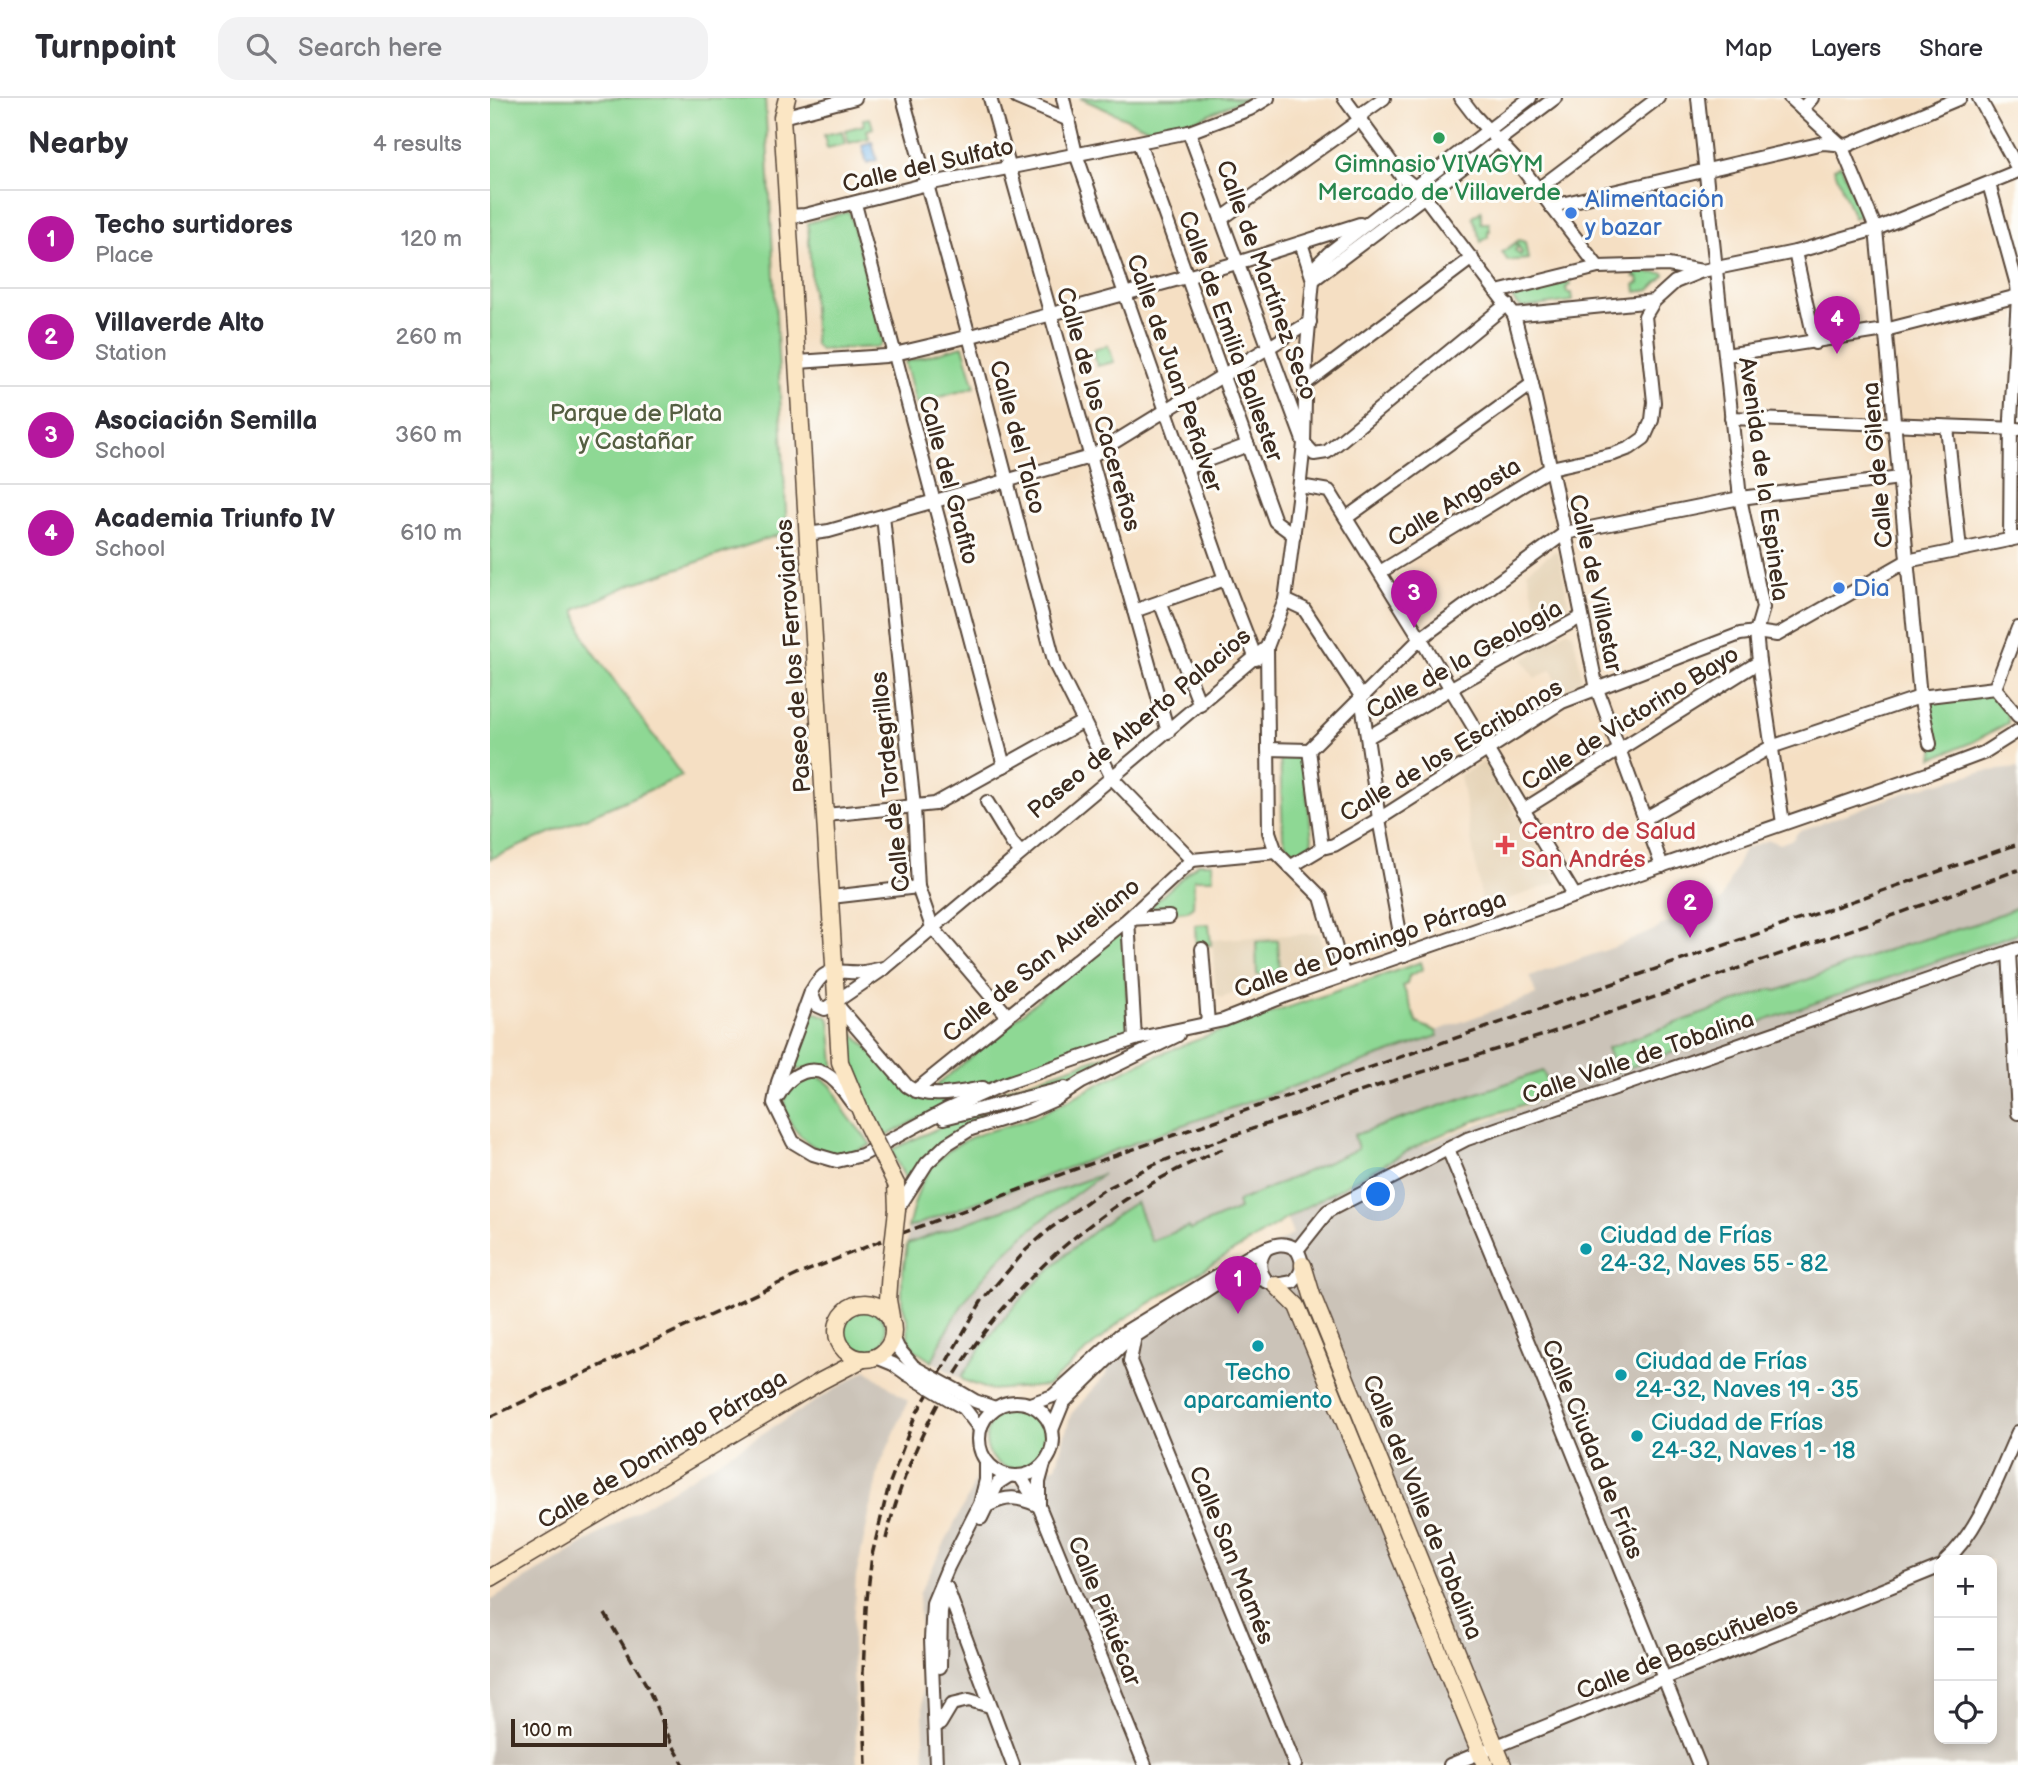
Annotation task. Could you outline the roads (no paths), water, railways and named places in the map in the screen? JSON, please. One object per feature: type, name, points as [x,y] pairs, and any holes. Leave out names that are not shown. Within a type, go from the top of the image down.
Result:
[{"type":"main road","points":[[778,98],[782,117]]},
{"type":"main road","name":"Paseo de los Ferroviarios","points":[[787,98],[782,117],[838,1002]]},
{"type":"main road","points":[[838,1002],[840,1062],[863,1118],[896,1184],[897,1210],[888,1300],[891,1318],[893,1337],[887,1349],[869,1358],[848,1353],[838,1340],[837,1331],[843,1312],[860,1302],[879,1305],[891,1318]]},
{"type":"main road","name":"Calle del Valle de Tobalina","points":[[1300,1258],[1312,1296],[1487,1755]]},
{"type":"main road","points":[[870,1302],[878,1294],[890,1271]]},
{"type":"main road","name":"Calle del Valle de Tobalina","points":[[1272,1284],[1297,1306],[1487,1755],[1503,1765]]},
{"type":"main road","name":"Calle de Domingo Párraga","points":[[821,1381],[832,1364],[838,1340]]},
{"type":"main road","name":"Calle de Domingo Párraga","points":[[490,1578],[821,1381],[869,1358]]},
{"type":"street","points":[[782,117],[855,98]]},
{"type":"street","name":"Calle del Talco","points":[[903,98],[970,336],[1055,664],[1112,778],[1192,860]]},
{"type":"street","name":"Calle de los Cacereños","points":[[990,98],[1168,732]]},
{"type":"street","points":[[1017,98],[1069,120]]},
{"type":"street","name":"Calle de Juan Peñalver","points":[[1063,98],[1076,154],[1225,579],[1256,659]]},
{"type":"street","name":"Calle del Sulfato","points":[[789,216],[855,204],[927,184],[1189,132],[1250,109],[1268,98]]},
{"type":"street","points":[[1344,98],[1398,172],[1419,192],[1510,310]]},
{"type":"street","points":[[1222,219],[1360,120],[1363,113],[1384,98]]},
{"type":"street","points":[[1461,98],[1514,158],[1598,267]]},
{"type":"street","name":"Paseo de Alberto Palacios","points":[[1313,280],[1530,98]]},
{"type":"street","name":"Paseo de Alberto Palacios","points":[[838,1002],[885,968],[1256,659],[1267,647],[1285,600],[1304,443],[1306,357],[1313,280],[1321,259],[1370,221],[1498,140],[1555,98]]},
{"type":"street","points":[[1538,189],[1658,98]]},
{"type":"street","name":"Avenida de la Espinela","points":[[1698,98],[1705,171],[1708,270],[1726,355],[1740,498],[1763,608],[1756,632],[1783,823]]},
{"type":"street","points":[[1790,98],[1841,145]]},
{"type":"street","points":[[1802,109],[1812,98]]},
{"type":"street","points":[[1552,208],[1823,143],[1848,145],[1961,98]]},
{"type":"street","points":[[1304,443],[1314,454],[1327,452],[1510,310],[1654,301],[1675,282],[1708,270],[1795,252],[1876,229],[2018,170],[1979,98]]},
{"type":"street","name":"Calle de Martínez Seco","points":[[1189,132],[1304,443]]},
{"type":"street","name":"Calle de Emilia Ballester","points":[[1139,143],[1275,521],[1294,534]]},
{"type":"street","name":"Calle de Gilena","points":[[1841,145],[1876,229],[1920,697],[1930,744]]},
{"type":"street","points":[[1989,184],[2018,296],[2014,539]]},
{"type":"street","name":"Calle del Grafito","points":[[855,204],[1004,766]]},
{"type":"street","points":[[798,362],[895,354],[970,336],[1237,263],[1370,221]]},
{"type":"street","points":[[1298,244],[1313,280]]},
{"type":"street","points":[[1795,252],[1815,343]]},
{"type":"street","points":[[1306,383],[1472,258]]},
{"type":"street","points":[[1497,292],[1598,267],[1668,265],[1708,270]]},
{"type":"street","points":[[1726,355],[1885,330],[2018,296]]},
{"type":"street","name":"Calle Angosta","points":[[1380,572],[1551,468],[1614,454],[1630,448],[1644,438],[1653,420],[1654,402],[1645,316],[1654,301]]},
{"type":"street","name":"Calle de Villastar","points":[[1510,310],[1532,384],[1597,689],[1662,866]]},
{"type":"street","points":[[807,534],[829,531],[1090,457],[1310,321]]},
{"type":"street","points":[[1346,517],[1532,384]]},
{"type":"street","points":[[1731,418],[2014,429]]},
{"type":"street","points":[[1947,427],[1960,550]]},
{"type":"street","points":[[1186,468],[1248,445]]},
{"type":"street","points":[[1268,749],[1310,750],[1421,638],[1565,533],[1740,498],[1900,478]]},
{"type":"street","points":[[1300,486],[1329,491],[1421,638],[1575,896]]},
{"type":"street","name":"Calle de Tordegrillos","points":[[883,516],[914,807],[918,887],[932,927],[1007,1015]]},
{"type":"street","name":"Calle de los Escribanos","points":[[1290,867],[1379,819],[1562,702],[1740,634],[1756,632],[1777,635],[1907,561],[2014,539]]},
{"type":"street","points":[[1134,611],[1225,579]]},
{"type":"street","points":[[1285,600],[1304,609],[1361,696],[1379,819],[1404,956]]},
{"type":"street","points":[[1160,602],[1200,705]]},
{"type":"street","name":"Calle de la Geología","points":[[1368,737],[1581,617]]},
{"type":"street","points":[[1995,688],[2018,628]]},
{"type":"street","points":[[1267,647],[1269,832],[1276,852],[1321,897],[1344,976]]},
{"type":"street","name":"Calle de Victorino Bayo","points":[[1523,810],[1759,662]]},
{"type":"street","points":[[1644,818],[1771,747],[1920,697],[1995,688]]},
{"type":"street","points":[[1995,688],[2018,716]]},
{"type":"street","points":[[826,816],[934,804],[1084,721]]},
{"type":"street","name":"Calle de Domingo Párraga","points":[[919,1126],[946,1110],[1004,1084],[1135,1039],[1224,1020],[1927,775],[1983,753],[2018,731]]},
{"type":"street","points":[[1310,750],[1322,848]]},
{"type":"street","points":[[975,782],[1012,843],[1021,853]]},
{"type":"street","points":[[1192,860],[1276,852]]},
{"type":"street","name":"Calle de San Aureliano","points":[[915,1091],[1128,919],[1192,860]]},
{"type":"street","points":[[831,897],[918,887]]},
{"type":"street","points":[[1135,1039],[1128,919],[1169,917]]},
{"type":"street","points":[[1202,949],[1208,1023]]},
{"type":"street","points":[[2013,951],[2018,1113]]},
{"type":"street","name":"Calle Valle de Tobalina","points":[[1300,1258],[1328,1211],[1490,1130],[2013,951]]},
{"type":"street","points":[[885,968],[862,972],[836,969],[818,980],[811,992],[778,1083],[775,1103],[793,1142],[813,1154],[837,1161],[862,1155],[919,1126]]},
{"type":"street","points":[[811,992],[816,1005],[825,1009],[838,1002],[907,1086],[915,1091],[950,1094],[1004,1084]]},
{"type":"street","name":"Calle de Domingo Párraga","points":[[919,1126],[1082,1082],[1208,1023]]},
{"type":"street","points":[[775,1103],[783,1087],[794,1075],[809,1071],[822,1072],[835,1081],[863,1118]]},
{"type":"street","name":"Calle de Domingo Párraga","points":[[897,1210],[927,1163],[947,1144],[971,1129],[1056,1099],[1082,1082]]},
{"type":"street","name":"Calle Ciudad de Frías","points":[[1448,1149],[1699,1765]]},
{"type":"street","points":[[936,1765],[931,1639],[933,1604],[948,1567],[980,1504],[986,1480],[986,1462],[979,1446],[980,1429],[988,1414],[995,1408],[1012,1402],[1030,1404],[1053,1396],[1120,1335],[1253,1254],[1275,1244],[1286,1244],[1300,1258],[1298,1278],[1293,1282],[1286,1285],[1272,1284],[1240,1271],[1135,1336],[1063,1403],[1052,1430],[1052,1448],[1039,1482],[1039,1506],[1012,1497],[989,1505]]},
{"type":"street","points":[[1267,1248],[1262,1254],[1260,1264],[1261,1271],[1272,1284]]},
{"type":"street","points":[[1111,1356],[1130,1361],[1135,1336]]},
{"type":"street","points":[[893,1337],[910,1371]]},
{"type":"street","points":[[869,1358],[910,1371],[955,1396],[995,1408]]},
{"type":"street","name":"Calle San Mamés","points":[[1130,1361],[1295,1765]]},
{"type":"street","points":[[955,1396],[980,1429]]},
{"type":"street","points":[[1030,1404],[1044,1414],[1052,1430]]},
{"type":"street","points":[[1952,1555],[1972,1529],[2018,1432]]},
{"type":"street","points":[[986,1462],[996,1471],[1014,1476]]},
{"type":"street","points":[[943,1765],[940,1724],[941,1611],[953,1570],[989,1505],[998,1483],[1033,1472],[1044,1464]]},
{"type":"street","name":"Calle Piñuécar","points":[[1014,1476],[1039,1506],[1145,1765]]},
{"type":"street","name":"Calle de Bascuñuelos","points":[[1450,1765],[1487,1755],[1934,1569]]},
{"type":"street","points":[[947,1588],[1013,1765]]},
{"type":"street","points":[[940,1724],[952,1704],[969,1700],[990,1706]]},
{"type":"water","points":[[872,142],[877,160],[867,163],[862,145]]},
{"type":"railway","points":[[490,1417],[797,1275],[878,1242],[1070,1171],[2018,844]]},
{"type":"railway","points":[[866,1765],[863,1673],[866,1608],[872,1555],[889,1485],[915,1416],[981,1302],[1026,1250],[1051,1228],[1102,1191],[1153,1165],[1191,1150],[1386,1083],[1544,1035],[2018,870]]},
{"type":"railway","points":[[886,1539],[906,1475],[933,1414],[967,1356],[1008,1303],[1054,1255],[1106,1213],[1162,1178],[1223,1149]]},
{"type":"railway","points":[[605,1614],[647,1686],[684,1765]]},
{"type":"place","name":"Gimnasio VIVAGYM Mercado de Villaverde","points":[[1439,138]]},
{"type":"place","name":"Alimentación y bazar","points":[[1571,213]]},
{"type":"place","name":"Academia Triunfo IV","points":[[1837,354]]},
{"type":"place","name":"Dia","points":[[1839,588]]},
{"type":"place","name":"Asociación Semilla","points":[[1414,628]]},
{"type":"place","name":"Centro de Salud San Andrés","points":[[1505,845]]},
{"type":"place","name":"Villaverde Alto","points":[[1690,938]]},
{"type":"place","name":"Ciudad de Frías 24-32, Naves 55 - 82","points":[[1586,1249]]},
{"type":"place","name":"Techo surtidores","points":[[1238,1314]]},
{"type":"place","name":"Techo aparcamiento","points":[[1258,1346]]},
{"type":"place","name":"Ciudad de Frías 24-32, Naves 19 - 35","points":[[1621,1375]]},
{"type":"place","name":"Ciudad de Frías 24-32, Naves 1 - 18","points":[[1637,1436]]},
{"type":"park label","name":"Parque de Plata y Castañar","points":[[636,427]]}]
